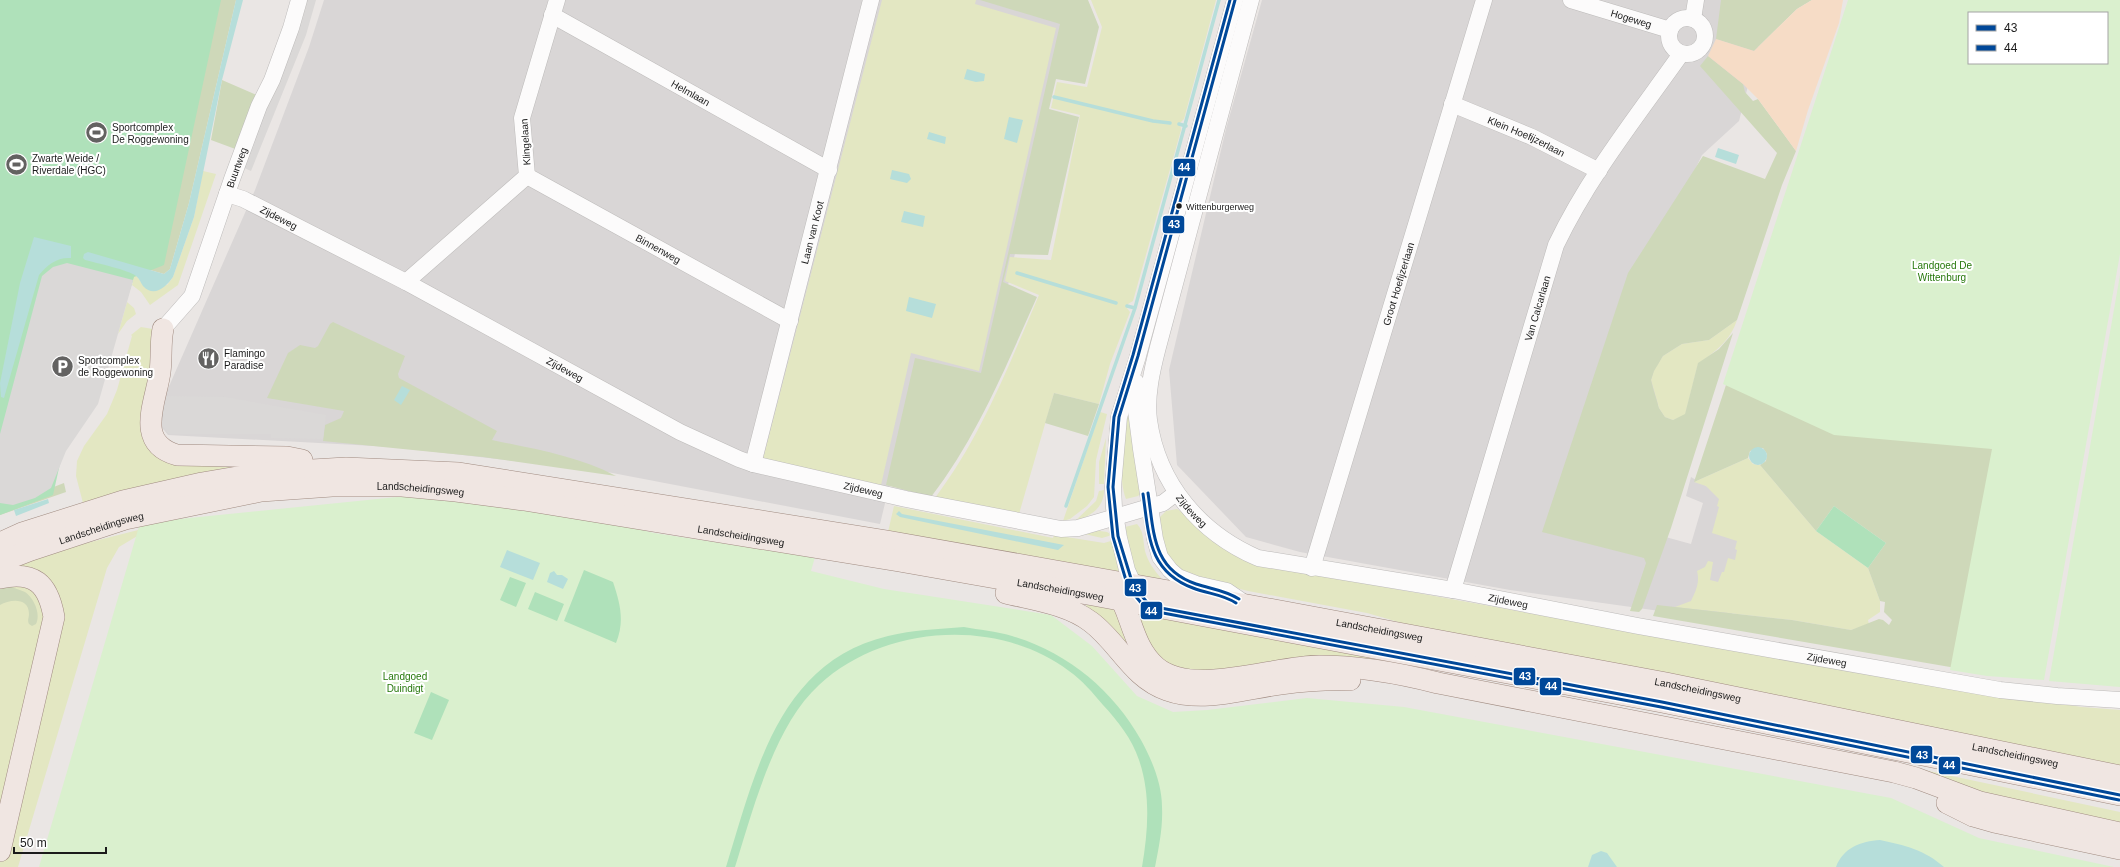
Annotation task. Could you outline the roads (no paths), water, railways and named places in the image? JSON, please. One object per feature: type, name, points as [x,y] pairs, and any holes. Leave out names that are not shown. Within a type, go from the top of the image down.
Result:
[{"type":"main road","points":[[163,329],[160,341],[160,372],[150,420],[154,438],[162,449],[177,455],[287,457],[346,468]]},
{"type":"main road","name":"Landscheidingsweg","points":[[0,542],[22,533],[123,501],[202,483],[261,473],[346,468],[459,473],[885,550],[953,571],[1247,605],[1666,683],[2120,776]]},
{"type":"main road","name":"Landscheidingsweg","points":[[0,562],[31,550],[125,519],[261,491],[332,486],[402,486],[471,493],[1108,580],[1150,606],[1662,702],[2120,795]]},
{"type":"main road","points":[[953,571],[1005,592],[1059,606],[1078,614],[1099,629],[1131,666],[1146,679],[1160,688],[1176,693],[1196,696],[1214,695],[1281,684],[1336,680],[1438,684]]},
{"type":"main road","points":[[0,578],[15,575],[29,576],[42,586],[51,601],[54,617],[0,851]]},
{"type":"main road","points":[[1127,592],[1136,640],[1144,654],[1157,668],[1180,678],[1206,681],[1292,667],[1320,666],[1384,671],[1438,684],[1858,765],[1916,778],[1980,802],[2006,809],[2120,833]]},
{"type":"main road","points":[[1858,765],[1891,777],[1973,816],[2015,827],[2120,849]]},
{"type":"main road","points":[[0,858],[1,867]]},
{"type":"street","name":"Buurtweg","points":[[163,329],[192,296],[259,106],[272,80],[291,28],[299,0]]},
{"type":"street","name":"Laan van Koot","points":[[753,464],[871,0]]},
{"type":"street","points":[[1127,592],[1115,518],[1113,487],[1119,417],[1138,356],[1235,0]]},
{"type":"street","points":[[1176,493],[1166,475],[1154,441],[1149,419],[1149,390],[1158,347],[1251,0]]},
{"type":"street","name":"Groot Hoefijzerlaan","points":[[1312,568],[1484,0]]},
{"type":"street","name":"Hogeweg","points":[[1571,0],[1670,30]]},
{"type":"street","points":[[1693,19],[1696,0]]},
{"type":"street","name":"Helmlaan","points":[[554,7],[829,170]]},
{"type":"street","name":"Klingelaan","points":[[406,282],[527,176],[522,118],[554,7]]},
{"type":"street","points":[[1684,18],[1693,19],[1701,25],[1705,34],[1704,43],[1698,51],[1690,54],[1680,54],[1673,48],[1669,40],[1670,30],[1675,22],[1684,18]]},
{"type":"street","name":"Van Calcarlaan","points":[[1453,590],[1556,245],[1570,216],[1599,171],[1680,54]]},
{"type":"street","name":"Klein Hoefijzerlaan","points":[[1452,104],[1532,137],[1599,171]]},
{"type":"street","name":"Binnenweg","points":[[527,176],[790,321]]},
{"type":"street","name":"Zijdeweg","points":[[227,194],[243,199],[406,282],[680,432],[753,464],[906,499],[1061,529],[1078,528],[1163,503],[1176,493],[1206,526],[1235,548],[1258,558],[1453,590],[1638,626],[1993,688],[2057,696],[2120,700]]},
{"type":"street","points":[[1138,356],[1135,403],[1158,551],[1170,570],[1178,577],[1196,584],[1228,590],[1247,605]]},
{"type":"water","points":[[236,0],[243,0],[222,80],[194,217],[173,277],[160,290],[151,291],[143,286],[136,276],[120,269],[85,260],[83,258],[84,254],[88,252],[164,274],[170,269],[189,203]]},
{"type":"water","points":[[967,69],[985,74],[984,81],[976,82],[964,79]]},
{"type":"water","points":[[1009,117],[1023,120],[1017,143],[1004,139]]},
{"type":"water","points":[[929,132],[946,137],[945,144],[927,139]]},
{"type":"water","points":[[1718,148],[1739,155],[1736,164],[1715,157]]},
{"type":"water","points":[[892,170],[909,174],[911,179],[907,183],[890,179]]},
{"type":"water","points":[[904,211],[925,216],[923,227],[901,222]]},
{"type":"water","points":[[34,237],[71,246],[71,258],[53,262],[39,275],[4,398],[1,397],[0,383],[20,283]]},
{"type":"water","points":[[909,297],[936,304],[932,318],[906,311]]},
{"type":"water","points":[[402,386],[410,390],[401,405],[394,400]]},
{"type":"water","points":[[1758,447],[1764,450],[1767,456],[1764,462],[1758,465],[1752,462],[1749,456],[1752,450]]},
{"type":"water","points":[[48,499],[49,503],[16,516],[14,510]]},
{"type":"water","points":[[899,511],[902,514],[1064,545],[1058,550],[900,517],[896,514]]},
{"type":"water","points":[[507,550],[540,563],[533,580],[500,567]]},
{"type":"water","points":[[554,571],[557,575],[562,575],[568,579],[563,589],[547,582],[550,573]]},
{"type":"water","points":[[1880,840],[1906,846],[1922,852],[1944,867],[1836,867],[1839,860],[1848,850],[1866,842]]},
{"type":"water","points":[[1601,851],[1607,853],[1617,867],[1588,867],[1592,855]]},
{"type":"waterway","points":[[1066,506],[1135,308],[1219,0]]},
{"type":"waterway","points":[[1054,97],[1153,121],[1170,123]]},
{"type":"waterway","points":[[1179,124],[1186,126]]},
{"type":"waterway","points":[[1017,273],[1116,303]]},
{"type":"waterway","points":[[1127,306],[1135,308]]},
{"type":"place","name":"Sportcomplex De Roggewoning","points":[[96,133]]},
{"type":"place","name":"Zwarte Weide / Riverdale (HGC)","points":[[17,164]]},
{"type":"place","name":"Wittenburgerweg","points":[[1179,206]]},
{"type":"place","name":"Flamingo Paradise","points":[[209,359]]},
{"type":"place","name":"Sportcomplex de Roggewoning","points":[[63,366]]},
{"type":"park label","name":"Landgoed De Wittenburg","points":[[1942,270]]},
{"type":"park label","name":"Landgoed Duindigt","points":[[405,682]]}]
